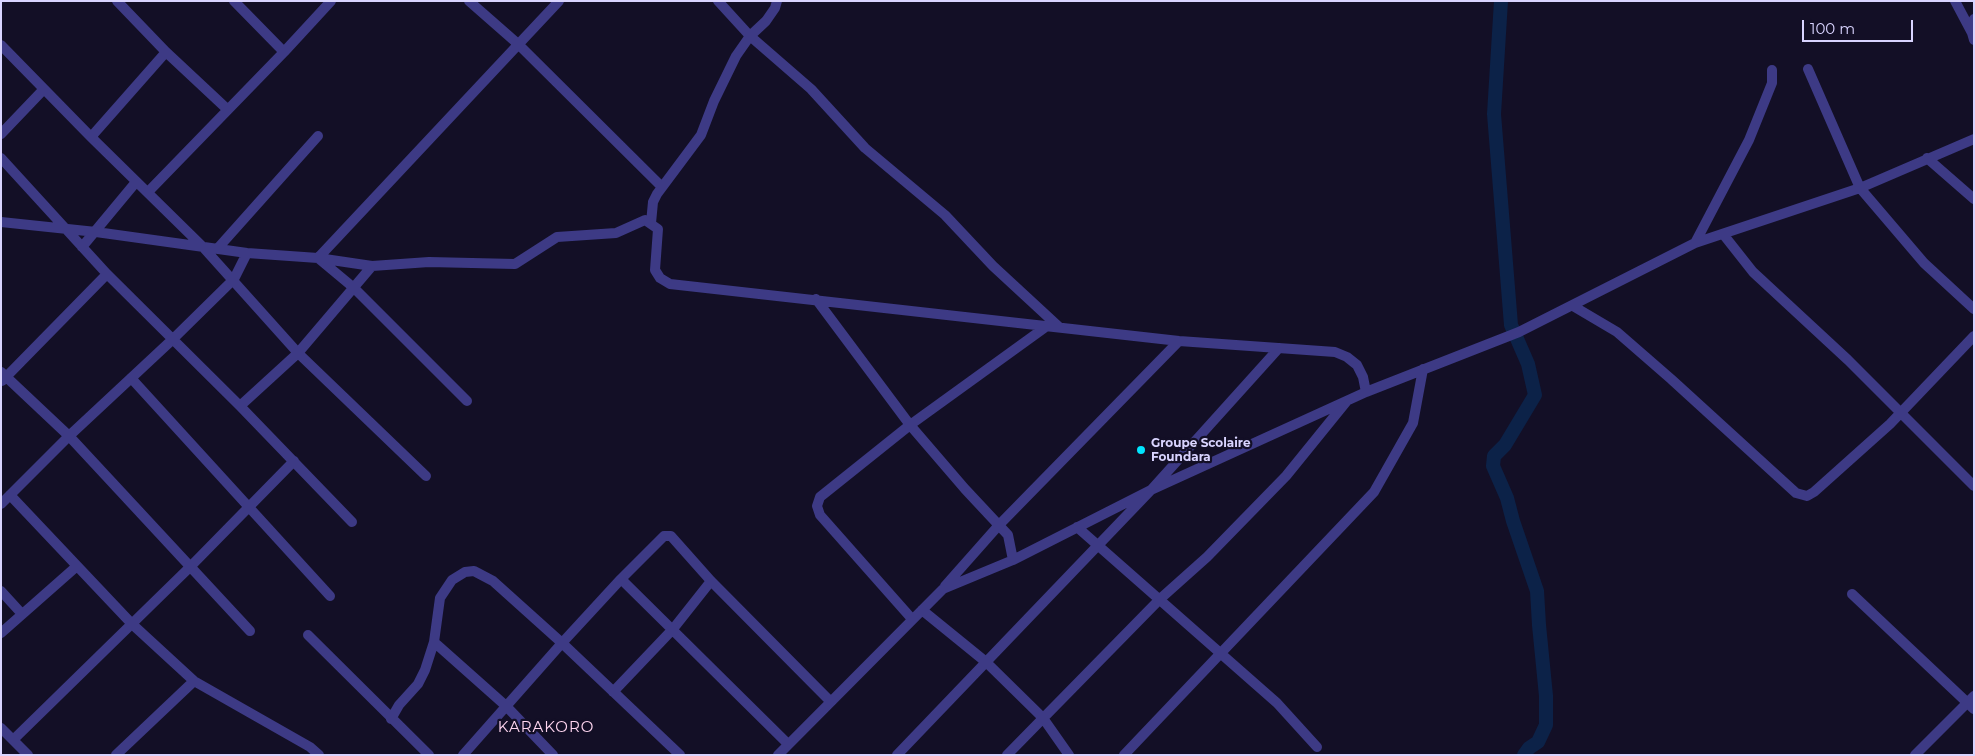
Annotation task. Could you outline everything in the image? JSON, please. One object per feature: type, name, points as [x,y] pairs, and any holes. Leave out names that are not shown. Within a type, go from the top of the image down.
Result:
[{"type":"street","points":[[117,1],[166,52],[227,109]]},
{"type":"street","points":[[234,1],[284,52]]},
{"type":"street","points":[[148,192],[331,1]]},
{"type":"street","points":[[469,1],[518,44],[662,187]]},
{"type":"street","points":[[318,258],[559,1]]},
{"type":"street","points":[[718,1],[750,36],[811,89],[865,148],[945,215],[993,266],[1059,327]]},
{"type":"street","points":[[651,223],[653,202],[701,135],[724,78],[736,56],[750,36],[766,21],[776,8],[777,1]]},
{"type":"street","points":[[1955,1],[1973,36]]},
{"type":"street","points":[[1973,36],[1974,19]]},
{"type":"street","points":[[1,45],[234,279],[298,353],[426,476]]},
{"type":"street","points":[[91,137],[166,52]]},
{"type":"street","points":[[1695,243],[1749,140],[1772,83],[1772,70]]},
{"type":"street","points":[[1808,70],[1860,188],[1924,263],[1974,309]]},
{"type":"street","points":[[1,134],[44,89]]},
{"type":"street","points":[[218,248],[318,136]]},
{"type":"street","points":[[943,589],[1013,560],[1151,490],[1348,400],[1515,334],[1695,243],[1860,188],[1974,139]]},
{"type":"street","points":[[1,158],[107,274],[240,406],[352,522]]},
{"type":"street","points":[[1927,158],[1974,199]]},
{"type":"street","points":[[82,247],[136,182]]},
{"type":"street","points":[[1,222],[96,232],[247,252],[318,258],[372,266],[429,262],[515,264],[557,237],[616,233],[645,220],[658,229],[655,270],[660,278],[670,284],[1179,341],[1335,352],[1347,356],[1357,365],[1363,377],[1366,392]]},
{"type":"street","points":[[1723,234],[1753,272],[1848,360],[1974,486]]},
{"type":"street","points":[[1,504],[69,436],[234,279],[247,252]]},
{"type":"street","points":[[318,258],[354,288],[468,401]]},
{"type":"street","points":[[240,406],[298,353],[372,266]]},
{"type":"street","points":[[107,274],[3,377],[69,436],[250,631]]},
{"type":"street","points":[[816,299],[910,425],[965,489],[1008,535],[1013,560]]},
{"type":"street","points":[[1573,306],[1617,332],[1796,493],[1806,496],[1814,492],[1890,424],[1974,336]]},
{"type":"street","points":[[912,619],[820,515],[817,506],[820,497],[910,425],[1047,326]]},
{"type":"street","points":[[778,755],[943,589],[1000,525],[1179,341]]},
{"type":"street","points":[[897,755],[1151,490],[1279,348]]},
{"type":"street","points":[[1124,755],[1374,492],[1413,424],[1423,369]]},
{"type":"street","points":[[131,378],[330,596]]},
{"type":"street","points":[[1007,755],[1160,599],[1207,557],[1286,476],[1348,400]]},
{"type":"street","points":[[13,740],[191,566],[294,461]]},
{"type":"street","points":[[10,495],[132,624],[194,681],[310,747],[319,755]]},
{"type":"street","points":[[1077,527],[1277,703],[1317,747]]},
{"type":"street","points":[[463,755],[562,643],[664,536],[671,536],[712,581],[830,702]]},
{"type":"street","points":[[1,633],[77,566]]},
{"type":"street","points":[[391,719],[399,706],[418,684],[434,642],[440,598],[452,580],[465,572],[474,571],[493,581],[562,643],[680,755]]},
{"type":"street","points":[[621,579],[788,744]]},
{"type":"street","points":[[613,692],[673,629],[712,581]]},
{"type":"street","points":[[1,592],[22,614]]},
{"type":"street","points":[[1852,594],[1971,703],[1914,755]]},
{"type":"street","points":[[922,610],[986,662],[1043,718],[1069,755]]},
{"type":"street","points":[[308,635],[429,755]]},
{"type":"street","points":[[434,642],[506,706],[554,755]]},
{"type":"street","points":[[116,755],[194,681]]},
{"type":"street","points":[[1,728],[28,755]]},
{"type":"waterway","points":[[1501,1],[1494,114],[1511,325],[1528,364],[1535,395],[1505,445],[1494,456],[1493,466],[1507,498],[1537,591],[1546,696],[1546,725],[1538,742],[1529,748],[1524,755]]},
{"type":"place","name":"Groupe Scolaire Foundara","points":[[1141,450]]},
{"type":"district","name":"KARAKORO","points":[[546,728]]}]
